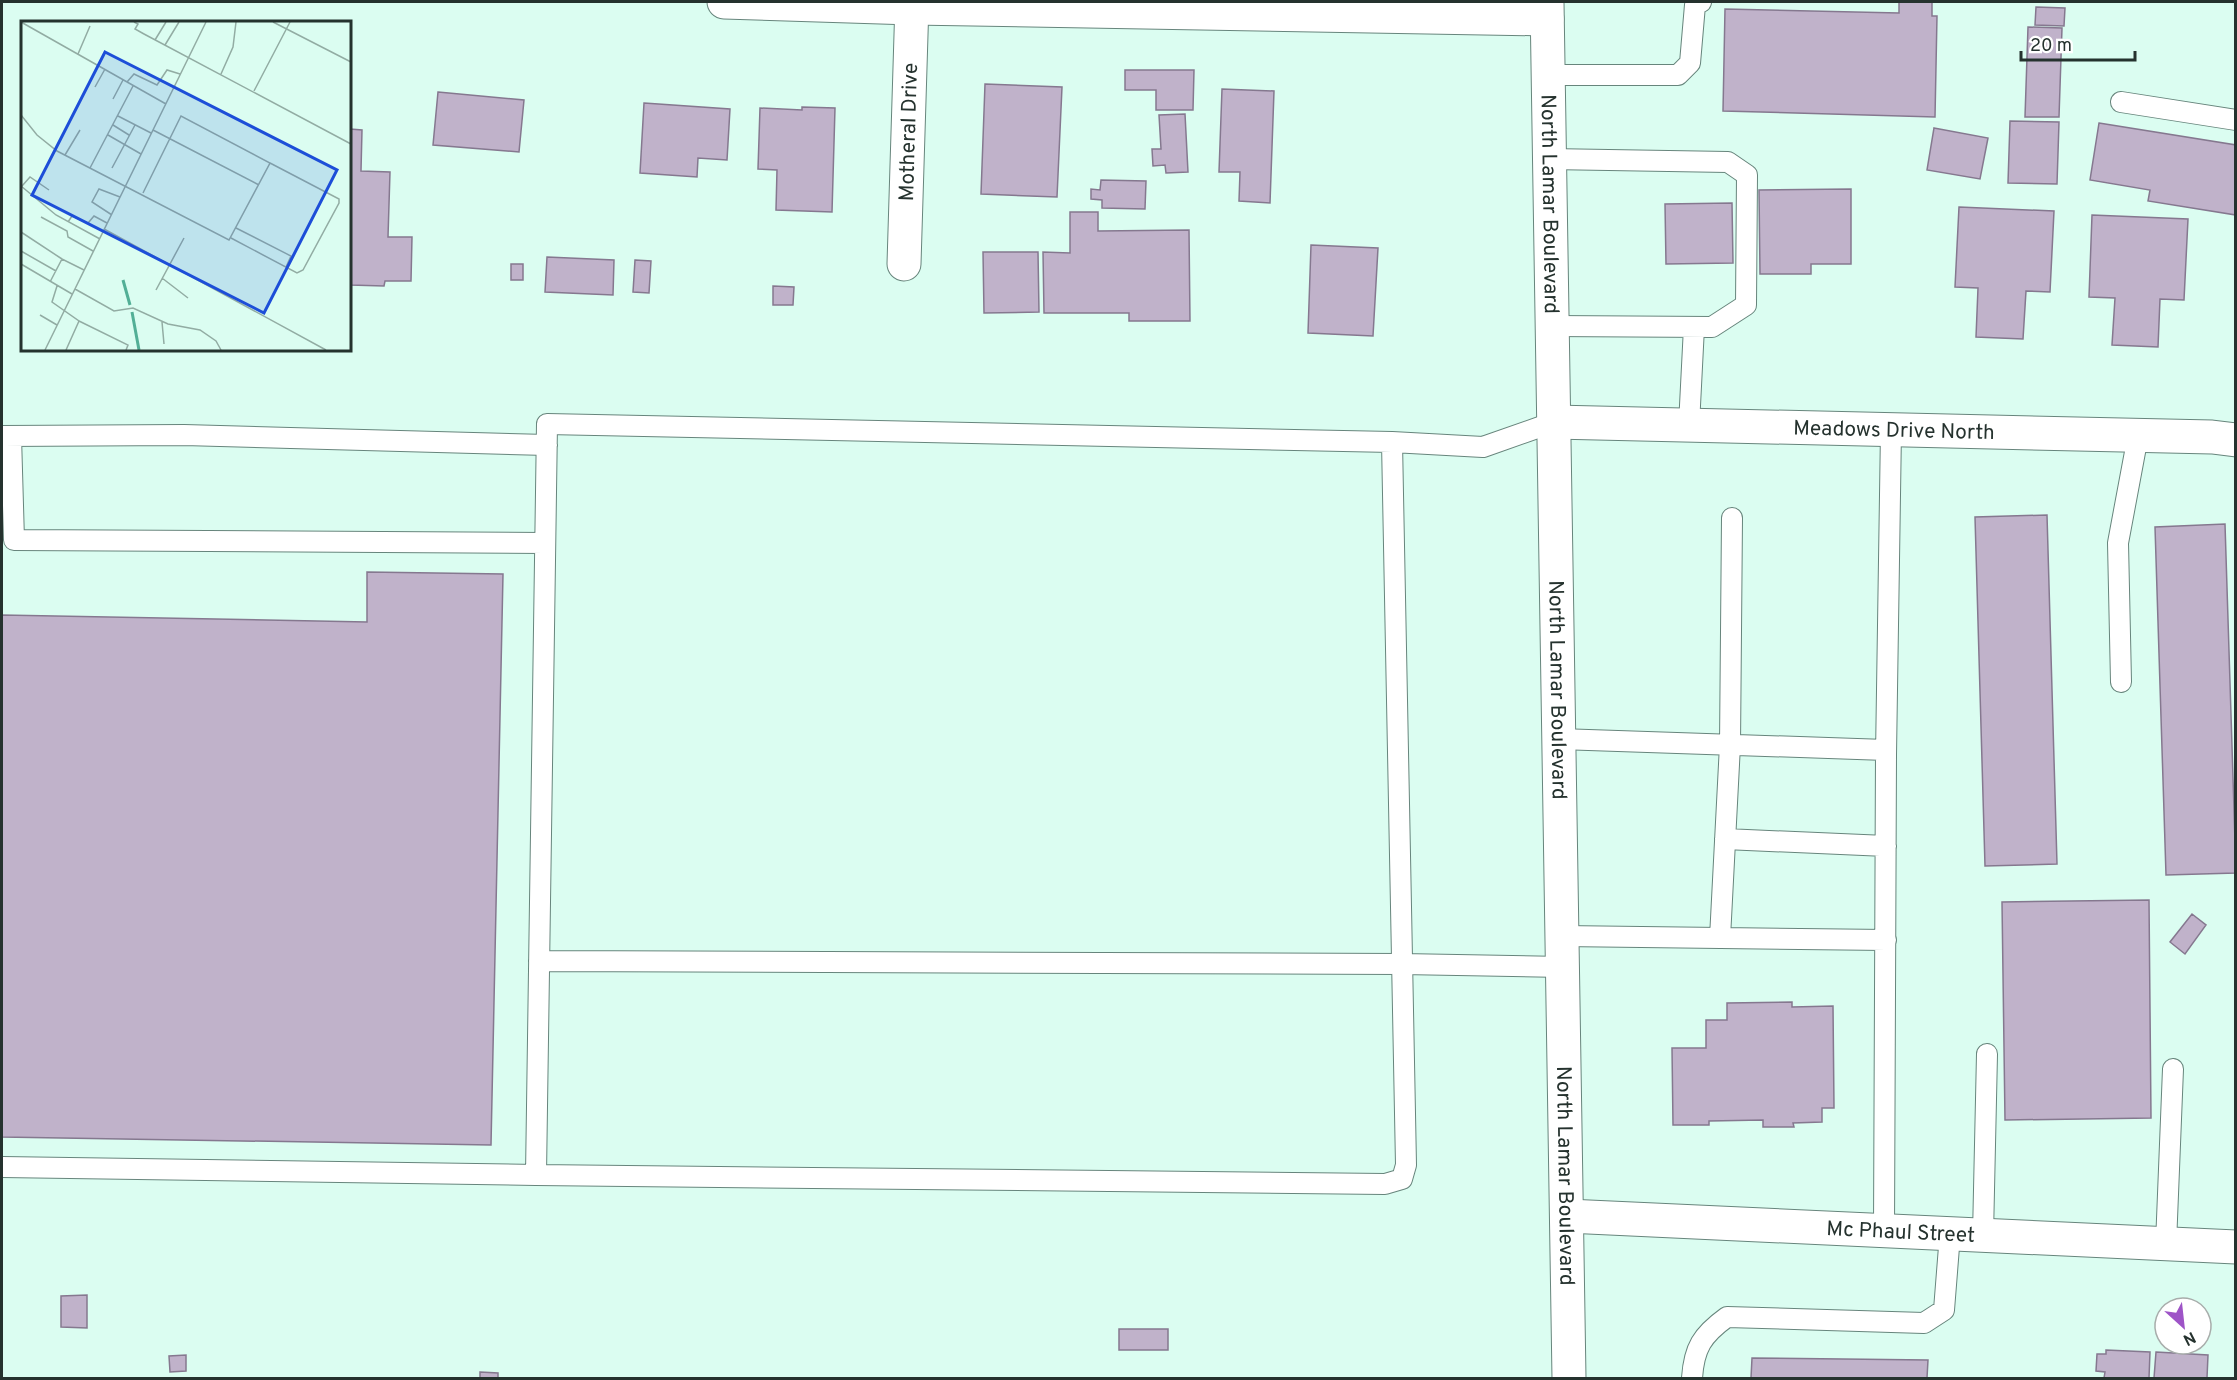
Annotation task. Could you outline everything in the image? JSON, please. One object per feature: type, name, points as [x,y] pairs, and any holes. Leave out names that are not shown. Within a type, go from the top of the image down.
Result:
[{"type":"street","points":[[724,2],[1547,10]]},
{"type":"street","name":"Motheral Drive","points":[[904,264],[912,5]]},
{"type":"street","name":"North Lamar Boulevard","points":[[1547,10],[1569,1378]]},
{"type":"street","name":"Meadows Drive North","points":[[1554,422],[2235,440]]},
{"type":"street","name":"Mc Phaul Street","points":[[1567,1216],[2235,1247]]},
{"type":"lane","points":[[1548,75],[1678,75],[1690,63],[1695,5],[1701,2]]},
{"type":"lane","points":[[2121,102],[2235,120]]},
{"type":"lane","points":[[1549,159],[1728,162],[1747,175],[1746,305],[1712,327],[1552,326]]},
{"type":"lane","points":[[1689,425],[1694,327]]},
{"type":"lane","points":[[536,1174],[547,424],[1392,442],[1483,447],[1554,422]]},
{"type":"lane","points":[[1884,1230],[1886,750],[1891,430]]},
{"type":"lane","points":[[545,543],[14,540],[6,436],[184,435],[547,445]]},
{"type":"lane","points":[[2121,682],[2118,543],[2138,436]]},
{"type":"lane","points":[[2,1167],[1385,1184],[1402,1179],[1406,1165],[1392,442]]},
{"type":"lane","points":[[1720,938],[1730,745],[1732,518]]},
{"type":"lane","points":[[1559,739],[1886,750]]},
{"type":"lane","points":[[1725,839],[1886,846]]},
{"type":"lane","points":[[539,961],[1402,964],[1720,938],[1886,940]]},
{"type":"lane","points":[[1983,1235],[1988,1054]]},
{"type":"lane","points":[[2166,1244],[2173,1069]]},
{"type":"lane","points":[[1692,1378],[1694,1357],[1708,1330],[1726,1317],[1924,1323],[1944,1310],[1950,1234]]},
{"type":"building","points":[[1899,2],[1932,2],[1932,16],[1937,16],[1935,117],[1723,111],[1725,9],[1899,13]]},
{"type":"building","points":[[2036,7],[2065,8],[2064,26],[2035,25]]},
{"type":"building","points":[[2028,27],[2062,28],[2059,117],[2025,117]]},
{"type":"building","points":[[1125,70],[1194,70],[1193,110],[1156,110],[1156,90],[1125,90]]},
{"type":"building","points":[[985,84],[1062,87],[1057,197],[981,194]]},
{"type":"building","points":[[1222,89],[1274,91],[1270,203],[1239,201],[1240,172],[1219,172]]},
{"type":"building","points":[[438,92],[524,100],[519,152],[433,145]]},
{"type":"building","points":[[644,103],[730,109],[727,160],[698,158],[697,177],[640,173]]},
{"type":"building","points":[[802,107],[835,108],[832,212],[776,210],[777,170],[758,169],[760,108],[802,110]]},
{"type":"building","points":[[1185,114],[1188,172],[1166,173],[1165,165],[1153,166],[1152,149],[1161,149],[1159,115]]},
{"type":"building","points":[[2010,121],[2059,122],[2057,184],[2008,183]]},
{"type":"building","points":[[2099,123],[2236,145],[2236,215],[2148,201],[2150,190],[2090,180]]},
{"type":"building","points":[[1934,128],[1988,138],[1980,179],[1927,170]]},
{"type":"building","points":[[351,129],[362,130],[361,171],[390,172],[388,237],[412,237],[411,281],[385,281],[384,286],[351,285]]},
{"type":"building","points":[[1101,180],[1146,181],[1145,209],[1102,208],[1102,200],[1091,199],[1091,189],[1100,190]]},
{"type":"building","points":[[1851,189],[1851,264],[1811,264],[1811,274],[1760,274],[1759,190]]},
{"type":"building","points":[[1732,203],[1733,263],[1666,264],[1665,204]]},
{"type":"building","points":[[1959,207],[2054,211],[2050,292],[2026,291],[2023,339],[1976,337],[1978,288],[1955,287]]},
{"type":"building","points":[[1070,212],[1098,212],[1098,231],[1189,230],[1190,321],[1129,321],[1129,313],[1044,313],[1043,252],[1070,253]]},
{"type":"building","points":[[2092,215],[2188,219],[2184,300],[2160,299],[2158,347],[2112,345],[2115,298],[2089,297]]},
{"type":"building","points":[[1311,245],[1378,248],[1373,336],[1308,333]]},
{"type":"building","points":[[983,252],[1038,252],[1039,312],[984,313]]},
{"type":"building","points":[[547,257],[614,260],[613,295],[545,292]]},
{"type":"building","points":[[635,260],[651,261],[649,293],[633,292]]},
{"type":"building","points":[[511,264],[523,264],[523,280],[511,280]]},
{"type":"building","points":[[773,286],[794,287],[793,305],[773,305]]},
{"type":"building","points":[[2047,515],[2057,864],[1985,866],[1975,517]]},
{"type":"building","points":[[2225,524],[2236,873],[2166,875],[2155,527]]},
{"type":"building","points":[[367,572],[503,574],[491,1145],[2,1137],[2,615],[367,622]]},
{"type":"building","points":[[2149,900],[2151,1118],[2005,1120],[2002,902]]},
{"type":"building","points":[[2192,914],[2206,925],[2185,954],[2170,942]]},
{"type":"building","points":[[1792,1002],[1792,1007],[1833,1006],[1834,1108],[1822,1108],[1822,1122],[1793,1123],[1794,1127],[1763,1127],[1763,1120],[1709,1121],[1709,1125],[1673,1125],[1672,1048],[1706,1048],[1706,1020],[1727,1020],[1727,1003]]},
{"type":"building","points":[[87,1295],[87,1328],[61,1327],[61,1296]]},
{"type":"building","points":[[1119,1329],[1168,1329],[1168,1350],[1119,1350]]},
{"type":"building","points":[[2106,1350],[2150,1352],[2149,1378],[2104,1378],[2105,1372],[2096,1371],[2097,1354],[2106,1354]]},
{"type":"building","points":[[186,1355],[186,1371],[170,1372],[169,1356]]},
{"type":"building","points":[[2156,1356],[2208,1356],[2207,1378],[2154,1378]]},
{"type":"building","points":[[1752,1358],[1928,1360],[1927,1378],[1751,1378]]},
{"type":"building","points":[[480,1372],[498,1373],[498,1378],[480,1378]]}]
